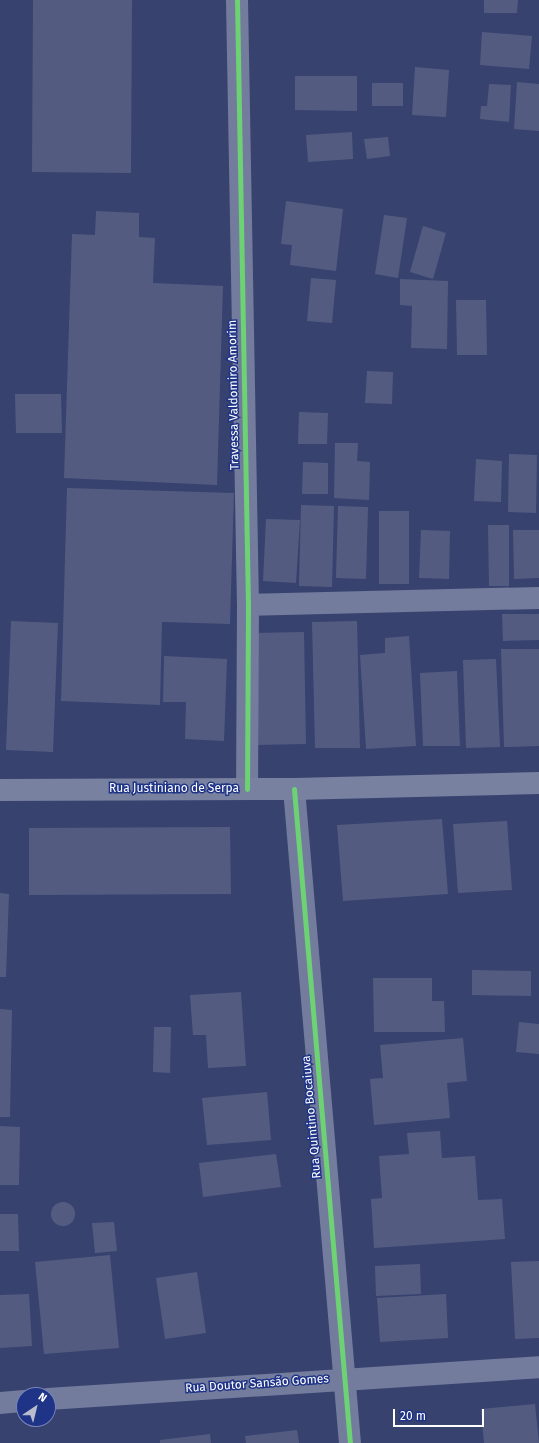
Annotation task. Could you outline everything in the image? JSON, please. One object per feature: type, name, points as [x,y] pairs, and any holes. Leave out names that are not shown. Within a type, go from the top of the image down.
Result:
[{"type":"main road","name":"Rua Justiniano de Serpa","points":[[0,790],[294,789],[539,783]]},
{"type":"street","name":"Travessa Valdomiro Amorim","points":[[237,0],[248,605],[247,789]]},
{"type":"street","points":[[248,605],[539,598]]},
{"type":"street","name":"Rua Quintino Bocaiuva","points":[[294,789],[350,1443]]},
{"type":"street","name":"Rua Doutor Sansão Gomes","points":[[56,1398],[345,1378],[539,1367]]},
{"type":"street","points":[[0,1403],[16,1402]]},
{"type":"building","points":[[33,0],[132,0],[131,173],[32,172]]},
{"type":"building","points":[[484,0],[518,0],[517,13],[484,13]]},
{"type":"building","points":[[482,32],[532,36],[529,69],[480,65]]},
{"type":"building","points":[[415,67],[449,70],[446,117],[412,115]]},
{"type":"building","points":[[295,76],[357,76],[357,111],[295,110]]},
{"type":"building","points":[[517,82],[539,84],[539,131],[514,129]]},
{"type":"building","points":[[372,83],[403,83],[403,106],[372,106]]},
{"type":"building","points":[[489,84],[511,85],[509,122],[480,119],[481,106],[487,106]]},
{"type":"building","points":[[352,132],[353,159],[308,162],[306,135]]},
{"type":"building","points":[[388,137],[390,156],[367,159],[364,139]]},
{"type":"building","points":[[286,201],[343,209],[336,271],[290,265],[292,245],[281,244]]},
{"type":"building","points":[[96,211],[139,213],[139,237],[155,238],[153,283],[223,286],[217,485],[64,478],[72,234],[95,235]]},
{"type":"building","points":[[384,215],[407,218],[398,278],[375,274]]},
{"type":"building","points":[[423,226],[446,233],[433,279],[410,272]]},
{"type":"building","points":[[311,278],[336,280],[332,323],[307,321]]},
{"type":"building","points":[[400,279],[448,281],[447,349],[411,348],[412,306],[400,305]]},
{"type":"building","points":[[456,300],[486,300],[487,355],[457,355]]},
{"type":"building","points":[[367,371],[393,372],[392,404],[365,403]]},
{"type":"building","points":[[15,394],[61,394],[62,433],[16,433]]},
{"type":"building","points":[[299,412],[328,413],[327,444],[298,444]]},
{"type":"building","points":[[335,443],[358,443],[357,461],[370,462],[369,500],[334,498]]},
{"type":"building","points":[[509,454],[537,455],[536,513],[508,512]]},
{"type":"building","points":[[476,459],[502,461],[501,502],[474,501]]},
{"type":"building","points":[[303,462],[328,463],[328,494],[302,494]]},
{"type":"building","points":[[67,488],[234,493],[230,624],[162,622],[160,705],[61,701]]},
{"type":"building","points":[[301,505],[334,506],[332,587],[299,586]]},
{"type":"building","points":[[338,506],[368,507],[366,579],[336,578]]},
{"type":"building","points":[[379,511],[409,511],[409,584],[379,584]]},
{"type":"building","points":[[266,519],[300,520],[296,583],[263,581]]},
{"type":"building","points":[[488,525],[509,525],[509,586],[489,586]]},
{"type":"building","points":[[421,530],[450,531],[449,579],[419,578]]},
{"type":"building","points":[[513,530],[539,530],[539,578],[514,579]]},
{"type":"building","points":[[502,614],[539,614],[539,640],[503,641]]},
{"type":"building","points":[[11,621],[58,623],[53,752],[6,750]]},
{"type":"building","points":[[357,621],[360,748],[315,748],[312,622]]},
{"type":"building","points":[[304,632],[306,744],[253,745],[251,633]]},
{"type":"building","points":[[409,636],[416,746],[366,749],[360,655],[385,653],[385,638]]},
{"type":"building","points":[[501,649],[539,649],[539,746],[504,747]]},
{"type":"building","points":[[164,656],[227,659],[224,741],[185,739],[186,702],[163,702]]},
{"type":"building","points":[[496,659],[500,747],[466,748],[463,660]]},
{"type":"building","points":[[457,671],[460,746],[423,746],[420,673]]},
{"type":"building","points":[[442,819],[448,894],[343,901],[337,825]]},
{"type":"building","points":[[507,821],[512,890],[458,893],[453,824]]},
{"type":"building","points":[[230,827],[231,894],[29,895],[29,828]]},
{"type":"building","points":[[0,893],[9,894],[6,977],[0,977]]},
{"type":"building","points":[[472,970],[531,971],[531,996],[472,995]]},
{"type":"building","points":[[373,978],[432,978],[432,1001],[444,1001],[445,1032],[374,1032]]},
{"type":"building","points":[[241,992],[246,1066],[208,1068],[206,1035],[193,1035],[190,995]]},
{"type":"building","points":[[0,1009],[12,1010],[10,1117],[0,1117]]},
{"type":"building","points":[[519,1022],[539,1024],[539,1054],[516,1052]]},
{"type":"building","points":[[154,1027],[171,1027],[170,1073],[153,1072]]},
{"type":"building","points":[[463,1038],[467,1081],[447,1083],[450,1118],[374,1125],[370,1079],[383,1078],[380,1045]]},
{"type":"building","points":[[267,1092],[271,1140],[207,1145],[202,1098]]},
{"type":"building","points":[[0,1126],[20,1127],[19,1185],[0,1185]]},
{"type":"building","points":[[440,1131],[442,1158],[475,1156],[478,1200],[502,1199],[505,1239],[374,1248],[371,1199],[382,1198],[379,1156],[409,1154],[407,1133]]},
{"type":"building","points":[[276,1154],[281,1187],[203,1197],[199,1163]]},
{"type":"building","points":[[63,1202],[71,1206],[75,1214],[71,1222],[63,1226],[55,1222],[51,1214],[55,1206]]},
{"type":"building","points":[[0,1214],[18,1214],[19,1251],[0,1251]]},
{"type":"building","points":[[114,1222],[117,1251],[95,1253],[92,1223]]},
{"type":"building","points":[[110,1255],[119,1348],[44,1354],[35,1262]]},
{"type":"building","points":[[539,1261],[539,1338],[515,1339],[511,1262]]},
{"type":"building","points":[[420,1264],[421,1294],[376,1296],[375,1266]]},
{"type":"building","points":[[197,1272],[206,1333],[165,1339],[156,1278]]},
{"type":"building","points":[[29,1294],[32,1346],[0,1348],[0,1295]]},
{"type":"building","points":[[446,1294],[448,1338],[380,1342],[377,1298]]},
{"type":"building","points":[[535,1404],[539,1443],[484,1443],[481,1409]]},
{"type":"building","points":[[297,1430],[299,1443],[246,1443],[245,1436]]},
{"type":"building","points":[[210,1434],[211,1443],[160,1443],[160,1440]]},
{"type":"cycle path","points":[[237,0],[248,605],[247,789]]},
{"type":"cycle path","points":[[294,789],[350,1443]]}]
